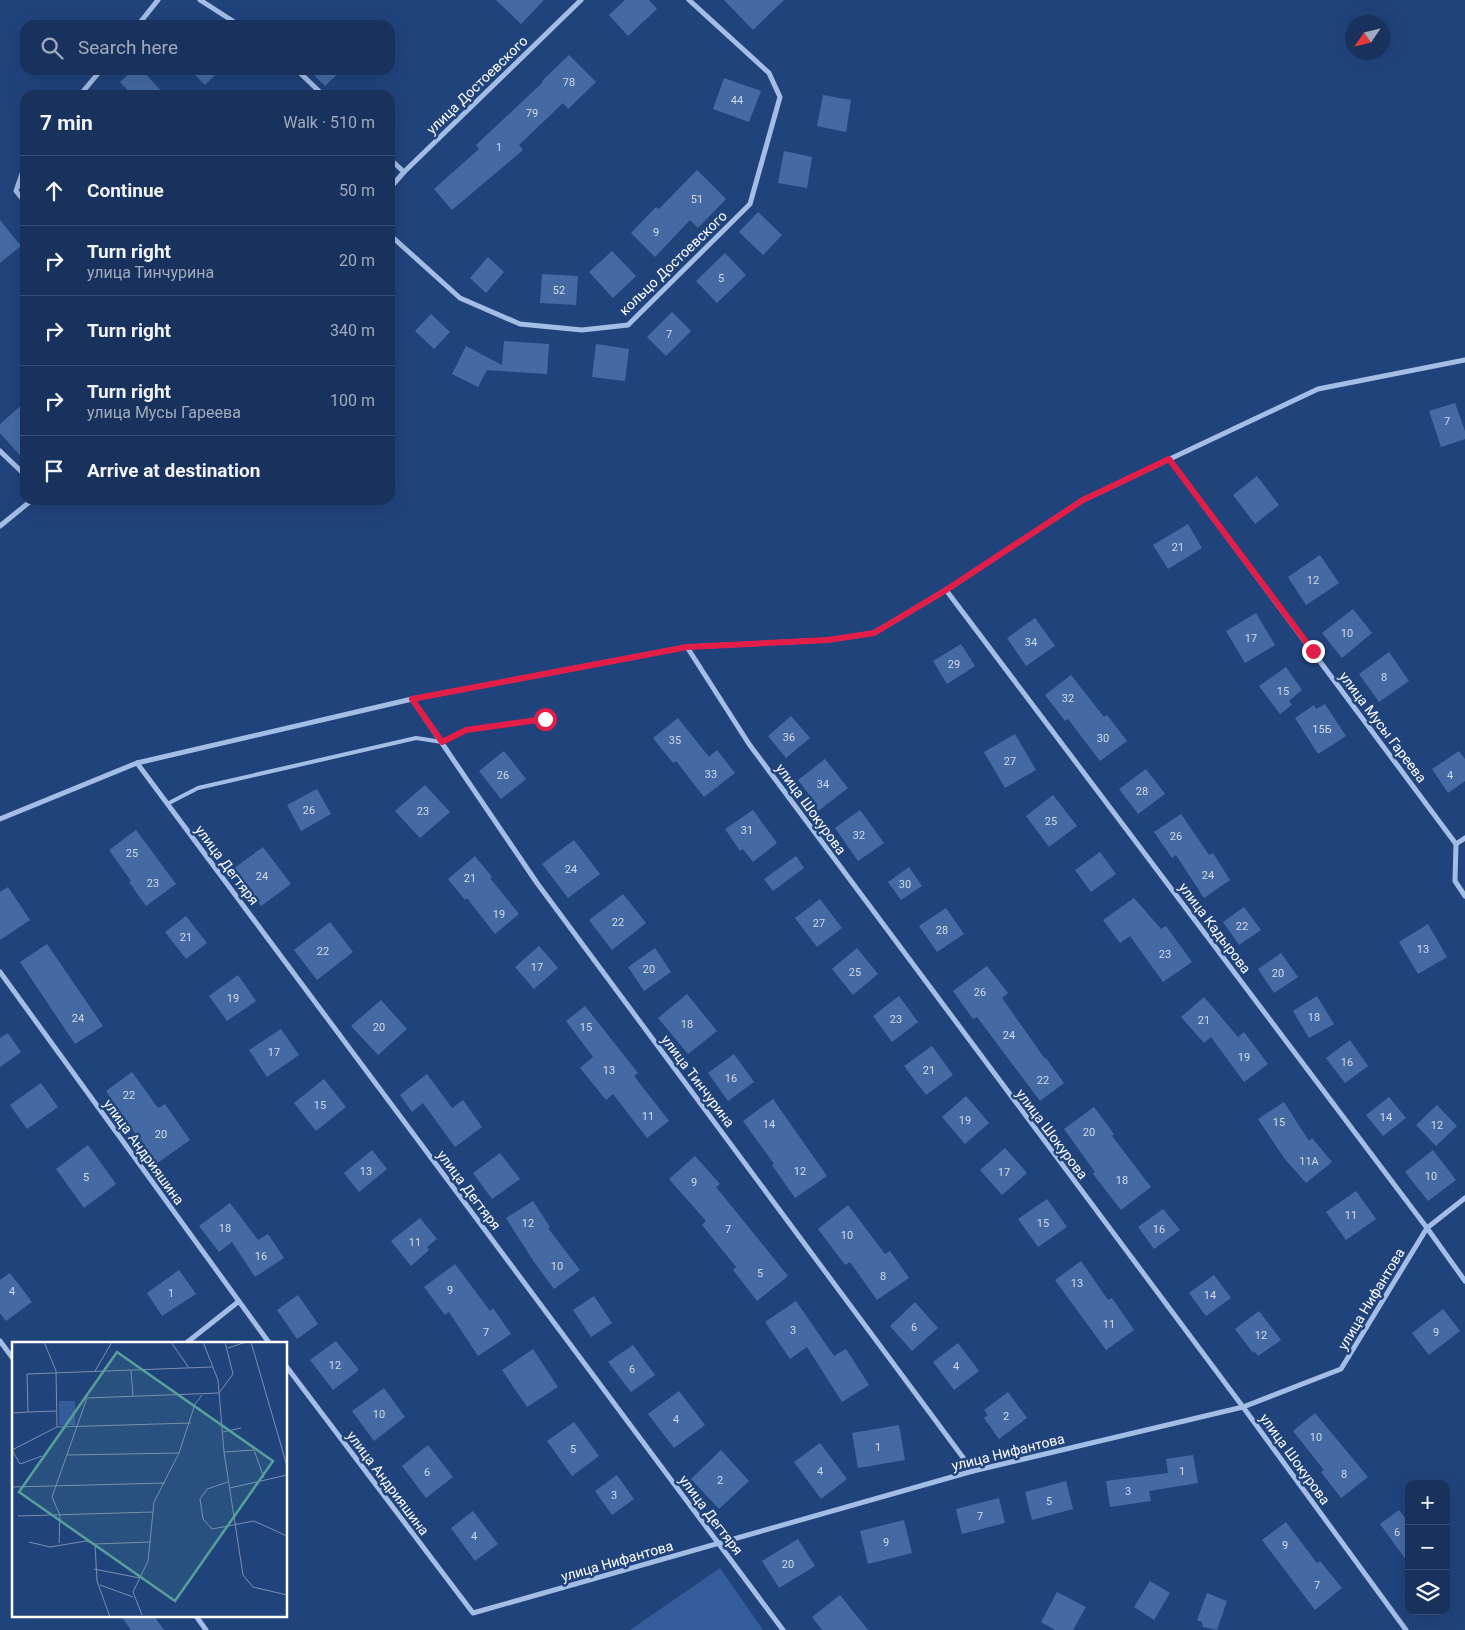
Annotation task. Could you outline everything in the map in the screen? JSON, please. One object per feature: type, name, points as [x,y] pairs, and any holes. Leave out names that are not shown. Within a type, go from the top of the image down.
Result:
[{"type":"street","points":[[142,20],[158,0]]},
{"type":"street","points":[[200,0],[231,20]]},
{"type":"street","name":"улица Достоевского","points":[[395,182],[581,0]]},
{"type":"street","name":"кольцо Достоевского","points":[[395,240],[460,298],[520,324],[582,330],[628,325],[750,204],[780,97],[769,73],[689,0]]},
{"type":"street","points":[[84,90],[97,75]]},
{"type":"street","points":[[302,75],[318,90]]},
{"type":"street","points":[[395,164],[404,172]]},
{"type":"street","points":[[20,179],[16,191],[20,196]]},
{"type":"street","points":[[0,819],[137,763],[412,699],[687,647],[828,640],[874,633],[946,590],[1083,500],[1318,389],[1465,360]]},
{"type":"street","points":[[0,451],[20,471]]},
{"type":"street","name":"улица Мусы Гареева","points":[[1169,459],[1456,844]]},
{"type":"street","points":[[0,526],[26,505]]},
{"type":"street","name":"улица Кадырова","points":[[946,590],[1465,1281]]},
{"type":"street","name":"улица Шокурова","points":[[687,647],[749,744],[1406,1630]]},
{"type":"street","name":"улица Тинчурина","points":[[412,699],[537,883],[973,1472]]},
{"type":"street","name":"улица Дегтяря","points":[[137,763],[783,1630]]},
{"type":"street","points":[[1465,838],[1456,844],[1455,881],[1465,896]]},
{"type":"street","name":"улица Андрияшина","points":[[0,972],[268,1342]]},
{"type":"street","name":"улица Нифантова","points":[[473,1613],[973,1472],[1242,1407],[1341,1370],[1427,1228],[1465,1198]]},
{"type":"street","points":[[188,1342],[238,1302]]},
{"type":"street","points":[[0,1341],[12,1357]]},
{"type":"street","name":"улица Андрияшина","points":[[288,1369],[473,1613]]},
{"type":"street","points":[[197,1618],[206,1630]]},
{"type":"lane","points":[[167,804],[198,788],[416,738],[442,742],[466,730],[545,719]]},
{"type":"shaded area","points":[[720,1568],[763,1630],[630,1630]]},
{"type":"building","points":[[496,0],[544,0],[521,24]]},
{"type":"building","points":[[625,0],[649,0],[657,9],[628,36],[609,15]]},
{"type":"building","points":[[724,0],[784,0],[753,30]]},
{"type":"building","points":[[569,55],[596,82],[568,109],[563,103],[519,145],[523,150],[452,210],[434,189],[479,149],[476,145]]},
{"type":"building","points":[[128,75],[147,75],[160,90],[127,90],[120,82]]},
{"type":"building","points":[[195,75],[215,75],[205,85]]},
{"type":"building","points":[[314,75],[337,75],[325,86]]},
{"type":"building","points":[[724,78],[761,91],[749,122],[713,109]]},
{"type":"building","points":[[823,95],[851,100],[846,132],[817,126]]},
{"type":"building","points":[[784,151],[812,157],[807,188],[778,183]]},
{"type":"building","points":[[697,170],[726,199],[698,228],[690,220],[655,257],[631,233],[656,207],[659,209]]},
{"type":"building","points":[[758,212],[782,235],[763,255],[739,232]]},
{"type":"building","points":[[0,220],[20,247],[0,263]]},
{"type":"building","points":[[612,251],[636,276],[613,298],[589,272]]},
{"type":"building","points":[[725,253],[746,275],[717,303],[696,281]]},
{"type":"building","points":[[488,257],[504,272],[486,293],[470,278]]},
{"type":"building","points":[[542,274],[578,276],[576,305],[540,303]]},
{"type":"building","points":[[672,312],[691,331],[666,356],[647,337]]},
{"type":"building","points":[[431,314],[450,332],[434,349],[415,331]]},
{"type":"building","points":[[504,341],[549,344],[547,374],[487,370],[478,387],[452,374],[466,346],[502,365]]},
{"type":"building","points":[[596,344],[629,349],[625,381],[592,377]]},
{"type":"building","points":[[1455,403],[1465,431],[1465,439],[1441,447],[1429,411]]},
{"type":"building","points":[[20,406],[20,455],[0,433],[0,424]]},
{"type":"building","points":[[1257,476],[1279,505],[1255,524],[1233,495]]},
{"type":"building","points":[[1188,524],[1202,548],[1168,569],[1153,545]]},
{"type":"building","points":[[1320,555],[1339,583],[1306,605],[1288,577]]},
{"type":"building","points":[[1353,609],[1372,633],[1342,658],[1322,633]]},
{"type":"building","points":[[1256,613],[1275,645],[1245,663],[1226,631]]},
{"type":"building","points":[[1035,618],[1055,646],[1026,666],[1007,638]]},
{"type":"building","points":[[961,644],[975,666],[947,684],[933,661]]},
{"type":"building","points":[[1389,652],[1409,681],[1379,702],[1359,674]]},
{"type":"building","points":[[1286,667],[1302,690],[1289,701],[1292,705],[1280,714],[1259,686]]},
{"type":"building","points":[[1071,675],[1104,717],[1107,715],[1127,741],[1100,761],[1068,719],[1065,721],[1045,695]]},
{"type":"building","points":[[1325,704],[1346,736],[1318,754],[1295,718],[1314,705],[1316,709]]},
{"type":"building","points":[[791,716],[810,738],[786,758],[768,736]]},
{"type":"building","points":[[678,718],[709,757],[717,750],[735,773],[704,797],[676,761],[673,763],[653,738]]},
{"type":"building","points":[[1015,734],[1036,770],[1005,788],[984,752]]},
{"type":"building","points":[[504,751],[526,779],[501,799],[479,771]]},
{"type":"building","points":[[1459,751],[1465,759],[1465,781],[1448,793],[1432,769]]},
{"type":"building","points":[[825,759],[848,788],[817,812],[817,805],[798,780]]},
{"type":"building","points":[[1146,769],[1165,794],[1138,814],[1119,789]]},
{"type":"building","points":[[425,785],[450,812],[420,838],[395,811]]},
{"type":"building","points":[[317,789],[331,814],[301,831],[287,805]]},
{"type":"building","points":[[1053,795],[1077,826],[1049,847],[1026,816]]},
{"type":"building","points":[[753,810],[777,843],[753,862],[743,849],[740,851],[725,829]]},
{"type":"building","points":[[860,810],[884,843],[858,861],[835,828]]},
{"type":"building","points":[[1181,814],[1209,855],[1213,853],[1230,880],[1204,898],[1176,855],[1172,858],[1154,832]]},
{"type":"building","points":[[136,830],[176,884],[146,906],[109,850]]},
{"type":"building","points":[[574,840],[600,874],[568,898],[542,864]]},
{"type":"building","points":[[263,847],[291,884],[261,906],[233,869]]},
{"type":"building","points":[[1100,852],[1116,874],[1091,892],[1075,870]]},
{"type":"building","points":[[475,856],[519,914],[495,934],[467,898],[465,900],[448,879]]},
{"type":"building","points":[[796,856],[804,868],[773,891],[764,879]]},
{"type":"building","points":[[909,867],[922,886],[901,900],[888,882]]},
{"type":"building","points":[[8,887],[30,920],[0,940],[0,892]]},
{"type":"building","points":[[623,894],[646,923],[612,950],[589,920]]},
{"type":"building","points":[[1134,898],[1161,929],[1166,926],[1192,962],[1163,982],[1130,936],[1120,943],[1103,920]]},
{"type":"building","points":[[820,899],[842,928],[817,947],[795,918]]},
{"type":"building","points":[[1244,907],[1261,930],[1239,945],[1223,922]]},
{"type":"building","points":[[946,908],[964,934],[937,952],[919,926]]},
{"type":"building","points":[[186,916],[207,943],[186,959],[165,932]]},
{"type":"building","points":[[330,922],[353,952],[317,980],[294,950]]},
{"type":"building","points":[[1428,924],[1447,957],[1418,974],[1399,942]]},
{"type":"building","points":[[47,944],[103,1026],[75,1044],[20,962]]},
{"type":"building","points":[[539,946],[558,968],[534,989],[515,967]]},
{"type":"building","points":[[655,948],[671,972],[644,991],[628,967]]},
{"type":"building","points":[[857,948],[878,974],[853,995],[832,969]]},
{"type":"building","points":[[1281,953],[1298,977],[1274,993],[1258,969]]},
{"type":"building","points":[[987,966],[1008,993],[1002,998],[1064,1083],[1040,1101],[977,1017],[973,1019],[953,991]]},
{"type":"building","points":[[238,975],[256,1001],[227,1021],[209,996]]},
{"type":"building","points":[[687,994],[717,1031],[688,1054],[658,1018]]},
{"type":"building","points":[[899,996],[918,1022],[892,1042],[873,1016]]},
{"type":"building","points":[[1317,996],[1334,1024],[1309,1038],[1293,1011]]},
{"type":"building","points":[[1204,997],[1238,1037],[1244,1032],[1268,1064],[1244,1082],[1211,1037],[1204,1043],[1181,1017]]},
{"type":"building","points":[[381,1000],[407,1029],[378,1055],[351,1026]]},
{"type":"building","points":[[585,1006],[638,1073],[634,1076],[669,1121],[647,1138],[613,1094],[606,1100],[580,1068],[593,1057],[566,1021]]},
{"type":"building","points":[[281,1029],[299,1055],[267,1077],[249,1050]]},
{"type":"building","points":[[8,1033],[21,1052],[0,1067],[0,1038]]},
{"type":"building","points":[[1350,1040],[1368,1066],[1345,1083],[1326,1058]]},
{"type":"building","points":[[932,1046],[953,1075],[926,1095],[904,1066]]},
{"type":"building","points":[[734,1054],[754,1082],[728,1101],[708,1073]]},
{"type":"building","points":[[132,1072],[158,1108],[165,1104],[190,1140],[156,1164],[106,1091]]},
{"type":"building","points":[[427,1074],[452,1108],[463,1100],[482,1127],[455,1147],[423,1103],[412,1112],[400,1095]]},
{"type":"building","points":[[324,1079],[346,1107],[316,1131],[294,1103]]},
{"type":"building","points":[[41,1083],[58,1107],[27,1129],[10,1105]]},
{"type":"building","points":[[966,1096],[989,1123],[965,1144],[942,1117]]},
{"type":"building","points":[[1389,1097],[1406,1118],[1383,1136],[1366,1115]]},
{"type":"building","points":[[773,1099],[827,1176],[795,1198],[772,1165],[774,1164],[743,1121]]},
{"type":"building","points":[[1284,1102],[1309,1141],[1312,1138],[1332,1162],[1306,1183],[1284,1158],[1258,1119]]},
{"type":"building","points":[[1437,1105],[1457,1126],[1436,1146],[1416,1125]]},
{"type":"building","points":[[1094,1107],[1114,1134],[1112,1136],[1151,1187],[1121,1210],[1093,1174],[1095,1172],[1064,1129]]},
{"type":"building","points":[[88,1145],[116,1184],[84,1208],[56,1169]]},
{"type":"building","points":[[1005,1148],[1027,1173],[1002,1195],[980,1170]]},
{"type":"building","points":[[372,1150],[387,1169],[359,1192],[344,1173]]},
{"type":"building","points":[[1433,1150],[1456,1180],[1428,1201],[1405,1172]]},
{"type":"building","points":[[500,1153],[520,1179],[492,1199],[473,1173]]},
{"type":"building","points":[[695,1156],[720,1184],[716,1187],[788,1276],[757,1301],[733,1270],[736,1267],[702,1225],[706,1221],[669,1179]]},
{"type":"building","points":[[1356,1191],[1376,1219],[1346,1240],[1326,1212]]},
{"type":"building","points":[[1047,1199],[1067,1227],[1038,1247],[1018,1219]]},
{"type":"building","points":[[533,1201],[550,1227],[548,1228],[580,1270],[554,1289],[506,1218]]},
{"type":"building","points":[[230,1203],[258,1240],[268,1234],[284,1258],[255,1277],[232,1242],[219,1252],[199,1226]]},
{"type":"building","points":[[848,1205],[885,1254],[890,1251],[909,1278],[877,1300],[850,1262],[845,1265],[818,1229]]},
{"type":"building","points":[[1163,1209],[1180,1230],[1154,1249],[1138,1227]]},
{"type":"building","points":[[420,1218],[437,1239],[427,1247],[429,1250],[411,1266],[391,1241]]},
{"type":"building","points":[[1081,1261],[1108,1300],[1112,1298],[1134,1330],[1106,1350],[1055,1280]]},
{"type":"building","points":[[455,1264],[490,1311],[493,1308],[511,1334],[478,1356],[449,1312],[445,1315],[424,1287]]},
{"type":"building","points":[[179,1270],[196,1294],[162,1316],[147,1293]]},
{"type":"building","points":[[10,1273],[32,1302],[6,1321],[0,1313],[0,1280]]},
{"type":"building","points":[[1214,1275],[1231,1298],[1206,1316],[1189,1293]]},
{"type":"building","points":[[298,1295],[318,1324],[297,1339],[277,1310]]},
{"type":"building","points":[[594,1296],[612,1323],[591,1337],[573,1310]]},
{"type":"building","points":[[796,1301],[834,1356],[846,1349],[869,1385],[842,1402],[807,1347],[790,1359],[765,1322]]},
{"type":"building","points":[[915,1302],[938,1328],[912,1351],[890,1326]]},
{"type":"building","points":[[1443,1309],[1460,1331],[1429,1355],[1412,1333]]},
{"type":"building","points":[[1259,1311],[1281,1340],[1258,1356],[1254,1351],[1253,1353],[1235,1329]]},
{"type":"building","points":[[336,1341],[359,1370],[333,1390],[310,1360]]},
{"type":"building","points":[[958,1343],[979,1371],[954,1390],[933,1362]]},
{"type":"building","points":[[633,1345],[655,1375],[631,1392],[608,1362]]},
{"type":"building","points":[[533,1349],[558,1387],[527,1407],[502,1370]]},
{"type":"building","points":[[384,1388],[405,1417],[374,1441],[352,1411]]},
{"type":"building","points":[[679,1391],[705,1425],[674,1448],[648,1414]]},
{"type":"building","points":[[1008,1392],[1027,1418],[999,1439],[984,1418],[988,1415],[984,1410]]},
{"type":"building","points":[[1315,1413],[1368,1477],[1341,1498],[1321,1472],[1324,1470],[1293,1431]]},
{"type":"building","points":[[574,1422],[599,1456],[572,1476],[547,1441]]},
{"type":"building","points":[[899,1425],[905,1460],[858,1468],[852,1433]]},
{"type":"building","points":[[820,1443],[847,1479],[821,1499],[794,1462]]},
{"type":"building","points":[[428,1445],[453,1477],[426,1498],[402,1466]]},
{"type":"building","points":[[721,1450],[749,1481],[719,1509],[691,1479]]},
{"type":"building","points":[[1193,1455],[1198,1483],[1149,1491],[1151,1501],[1110,1507],[1106,1481],[1168,1473],[1166,1459]]},
{"type":"building","points":[[617,1475],[634,1499],[612,1515],[595,1491]]},
{"type":"building","points":[[1066,1481],[1073,1509],[1032,1520],[1025,1492]]},
{"type":"building","points":[[999,1498],[1005,1523],[962,1534],[956,1509]]},
{"type":"building","points":[[1399,1510],[1405,1518],[1405,1558],[1380,1524]]},
{"type":"building","points":[[473,1511],[498,1544],[475,1561],[451,1528]]},
{"type":"building","points":[[904,1520],[912,1553],[868,1564],[860,1531]]},
{"type":"building","points":[[1286,1522],[1317,1563],[1320,1561],[1342,1588],[1315,1610],[1262,1540]]},
{"type":"building","points":[[798,1539],[815,1566],[779,1588],[762,1561]]},
{"type":"building","points":[[1150,1581],[1170,1593],[1154,1620],[1134,1607]]},
{"type":"building","points":[[1057,1592],[1086,1607],[1073,1630],[1055,1630],[1041,1622]]},
{"type":"building","points":[[1207,1593],[1227,1601],[1217,1630],[1203,1627],[1202,1622],[1197,1620]]},
{"type":"building","points":[[840,1595],[868,1630],[822,1630],[812,1617]]},
{"type":"building","points":[[122,1618],[155,1618],[164,1630],[131,1630]]},
{"type":"route","points":[[545,719],[466,730],[442,742],[412,699],[687,647],[828,640],[874,633],[946,590],[1083,500],[1169,459],[1313,651]]}]
